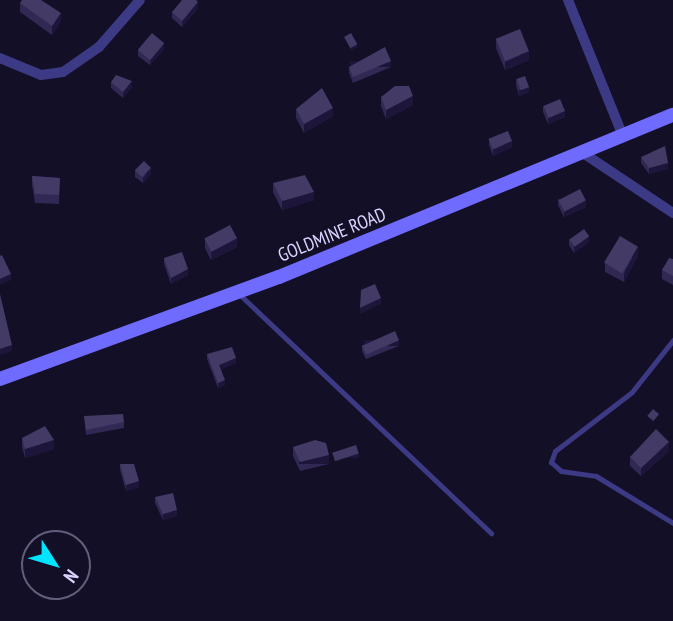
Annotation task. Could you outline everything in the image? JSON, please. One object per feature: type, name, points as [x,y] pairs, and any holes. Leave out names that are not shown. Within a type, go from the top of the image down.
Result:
[{"type":"main road","name":"GOLDMINE ROAD","points":[[0,379],[238,293],[673,115]]},
{"type":"street","points":[[0,58],[41,75],[62,72],[99,47],[140,0]]},
{"type":"street","points":[[568,0],[623,136]]},
{"type":"street","points":[[583,153],[673,213]]},
{"type":"lane","points":[[238,293],[491,533]]},
{"type":"lane","points":[[673,340],[632,393],[555,452],[551,462],[561,471],[596,476],[673,523]]},
{"type":"building","points":[[22,0],[41,0],[61,13],[52,26],[20,3]]},
{"type":"building","points":[[182,0],[198,2],[182,21],[172,12]]},
{"type":"building","points":[[520,29],[529,51],[505,61],[496,39]]},
{"type":"building","points":[[152,33],[164,43],[150,60],[138,50]]},
{"type":"building","points":[[351,33],[357,44],[350,48],[344,37]]},
{"type":"building","points":[[385,47],[391,61],[353,77],[349,67]]},
{"type":"building","points":[[116,75],[132,81],[123,92],[111,82]]},
{"type":"building","points":[[525,76],[529,87],[521,90],[517,79]]},
{"type":"building","points":[[395,86],[409,86],[413,96],[386,110],[381,97]]},
{"type":"building","points":[[322,88],[333,108],[304,124],[296,109]]},
{"type":"building","points":[[560,99],[565,111],[549,118],[543,106]]},
{"type":"building","points":[[508,131],[512,141],[493,149],[489,139]]},
{"type":"building","points":[[665,146],[668,163],[649,168],[641,157]]},
{"type":"building","points":[[144,161],[151,168],[142,177],[135,170]]},
{"type":"building","points":[[305,175],[314,192],[282,201],[273,183]]},
{"type":"building","points":[[32,176],[60,178],[59,195],[35,194]]},
{"type":"building","points":[[580,189],[586,201],[565,211],[559,200]]},
{"type":"building","points":[[230,225],[237,238],[211,252],[204,239]]},
{"type":"building","points":[[584,229],[589,236],[575,247],[569,240]]},
{"type":"building","points":[[620,236],[638,247],[622,273],[604,263]]},
{"type":"building","points":[[182,252],[188,269],[171,278],[164,258]]},
{"type":"building","points":[[2,255],[11,274],[0,279],[0,256]]},
{"type":"building","points":[[669,258],[673,259],[673,276],[662,270]]},
{"type":"building","points":[[375,284],[381,298],[360,308],[361,290]]},
{"type":"building","points":[[0,294],[12,345],[0,349]]},
{"type":"building","points":[[395,331],[399,340],[366,355],[362,346]]},
{"type":"building","points":[[232,347],[236,358],[219,365],[225,380],[218,383],[207,354]]},
{"type":"building","points":[[653,409],[659,414],[653,421],[647,416]]},
{"type":"building","points":[[123,414],[124,422],[86,430],[84,416]]},
{"type":"building","points":[[45,426],[54,440],[25,449],[22,438]]},
{"type":"building","points":[[656,429],[669,442],[641,468],[630,457]]},
{"type":"building","points":[[315,440],[326,443],[329,455],[300,462],[293,447]]},
{"type":"building","points":[[356,445],[359,454],[335,461],[332,453]]},
{"type":"building","points":[[120,464],[134,464],[139,481],[126,485]]},
{"type":"building","points":[[173,493],[177,510],[163,514],[155,497]]}]
